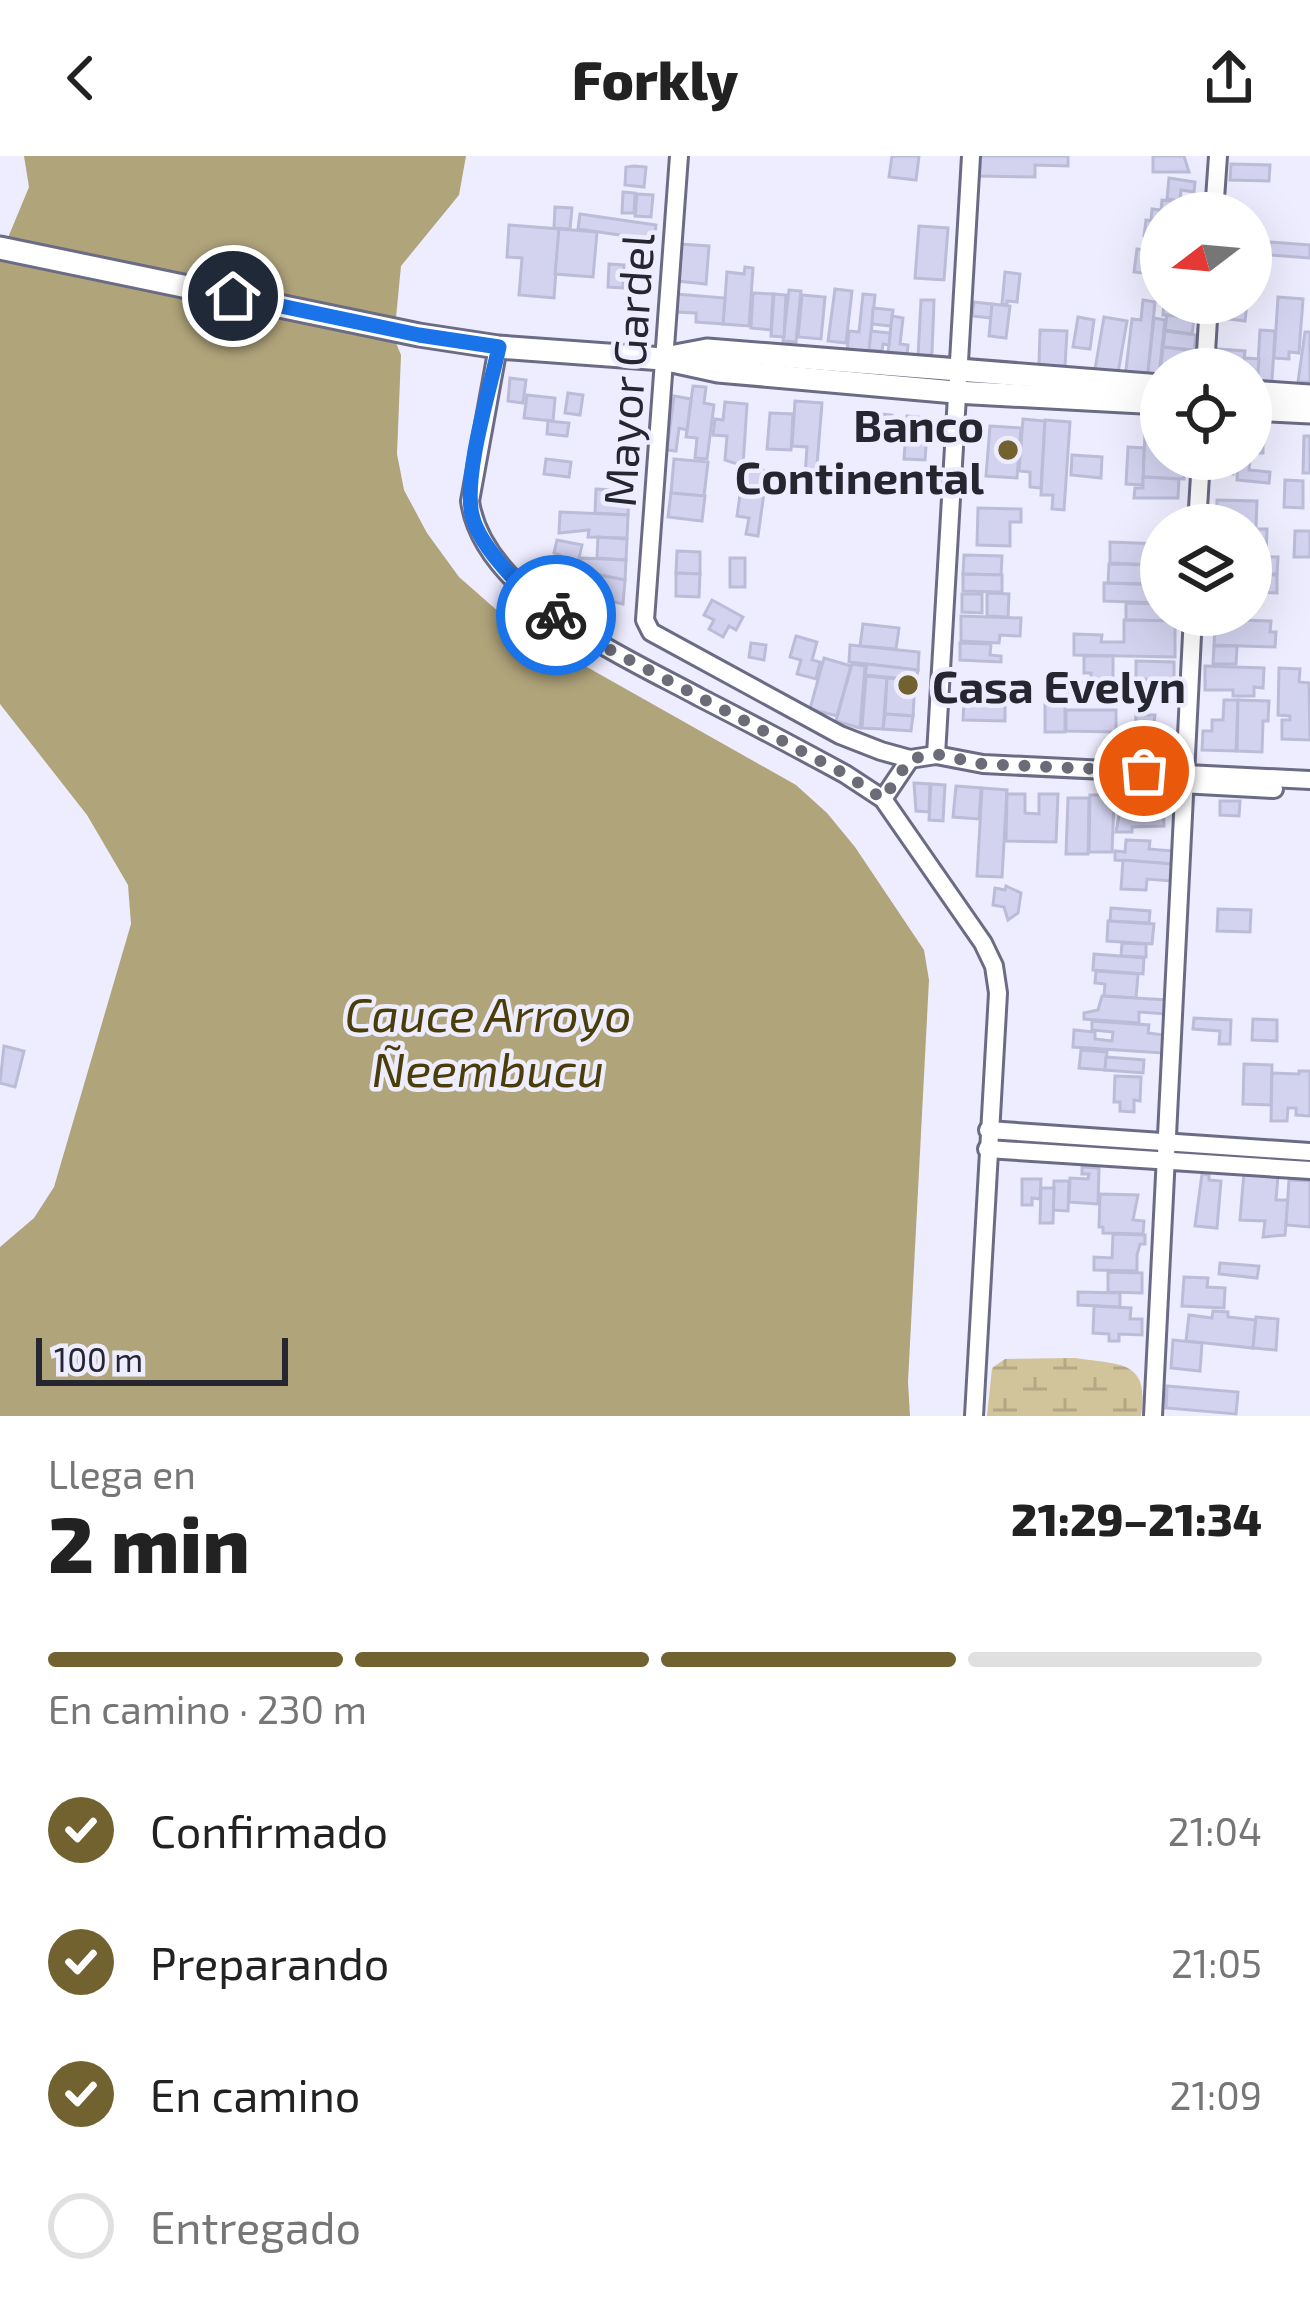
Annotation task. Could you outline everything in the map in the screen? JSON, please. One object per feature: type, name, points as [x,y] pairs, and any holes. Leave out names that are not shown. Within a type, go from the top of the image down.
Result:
[{"type":"main road","points":[[0,248],[419,335],[499,347],[663,359],[718,371],[1140,385]]},
{"type":"main road","points":[[956,381],[1140,401]]},
{"type":"main road","points":[[1272,393],[1310,396]]},
{"type":"main road","points":[[1272,410],[1310,412]]},
{"type":"street","name":"Mayor Gardel","points":[[679,156],[644,620],[651,632],[840,735],[910,759],[936,754]]},
{"type":"street","points":[[971,156],[936,754],[982,764],[1310,791]]},
{"type":"street","points":[[1215,192],[1218,156]]},
{"type":"street","points":[[499,347],[470,501],[482,536],[514,579],[586,637],[845,774],[883,799],[983,943],[994,967],[998,994],[974,1416]]},
{"type":"street","points":[[1154,1416],[1191,636]]},
{"type":"street","points":[[883,799],[910,759]]},
{"type":"street","points":[[1184,779],[1310,780]]},
{"type":"street","points":[[988,1140],[1166,1151],[1310,1152]]},
{"type":"street","points":[[1166,1151],[1310,1170]]},
{"type":"green space","points":[[1075,1358],[1118,1364],[1136,1374],[1143,1397],[1141,1416],[987,1416],[992,1368],[1005,1359]]},
{"type":"water","name":"Cauce Arroyo Ñeembucu","points":[[24,156],[466,156],[459,195],[401,266],[394,338],[401,355],[397,454],[404,490],[459,577],[516,627],[796,785],[855,847],[924,950],[929,980],[910,1416],[0,1416],[0,1247],[34,1218],[54,1187],[131,924],[128,885],[87,815],[0,704],[0,257],[29,187]]},
{"type":"building","points":[[892,156],[919,156],[916,180],[889,177]]},
{"type":"building","points":[[978,156],[1068,156],[1068,166],[1035,165],[1035,177],[978,176]]},
{"type":"building","points":[[1153,156],[1184,156],[1189,172],[1153,172]]},
{"type":"building","points":[[1231,164],[1270,165],[1269,181],[1230,180]]},
{"type":"building","points":[[626,167],[646,167],[644,187],[625,185]]},
{"type":"building","points":[[1169,178],[1195,182],[1194,192],[1168,192]]},
{"type":"building","points":[[623,192],[635,193],[634,213],[622,213]]},
{"type":"building","points":[[637,194],[653,195],[651,217],[635,216]]},
{"type":"building","points":[[555,207],[572,208],[570,229],[554,228]]},
{"type":"building","points":[[580,214],[656,225],[654,240],[578,229]]},
{"type":"building","points":[[509,225],[559,229],[554,298],[519,295],[522,258],[507,257]]},
{"type":"building","points":[[919,226],[948,228],[944,280],[915,278]]},
{"type":"building","points":[[559,229],[597,232],[593,277],[555,274]]},
{"type":"building","points":[[1272,242],[1310,245],[1310,258],[1272,255]]},
{"type":"building","points":[[679,244],[709,246],[706,284],[676,281]]},
{"type":"building","points":[[1137,249],[1140,249],[1140,273],[1134,272]]},
{"type":"building","points":[[609,264],[624,265],[623,288],[608,287]]},
{"type":"building","points":[[745,267],[753,268],[749,326],[723,324],[727,272],[744,274]]},
{"type":"building","points":[[1005,272],[1020,274],[1017,302],[1007,301],[1007,305],[1002,304]]},
{"type":"building","points":[[835,289],[852,291],[846,343],[828,341]]},
{"type":"building","points":[[789,290],[801,291],[796,342],[783,341]]},
{"type":"building","points":[[753,293],[773,294],[771,330],[751,328]]},
{"type":"building","points":[[676,294],[725,298],[723,324],[696,322],[696,313],[675,312]]},
{"type":"building","points":[[774,294],[786,295],[784,337],[771,336]]},
{"type":"building","points":[[863,294],[875,295],[869,354],[847,351],[849,331],[859,332]]},
{"type":"building","points":[[802,295],[825,297],[821,339],[798,337]]},
{"type":"building","points":[[1278,297],[1303,299],[1299,353],[1289,352],[1289,359],[1274,358]]},
{"type":"building","points":[[921,300],[934,300],[932,353],[926,358],[918,357]]},
{"type":"building","points":[[974,302],[992,304],[991,318],[972,316]]},
{"type":"building","points":[[992,304],[1010,306],[1006,338],[989,336]]},
{"type":"building","points":[[873,308],[893,310],[891,326],[872,324]]},
{"type":"building","points":[[892,316],[903,318],[900,344],[908,345],[907,355],[888,353]]},
{"type":"building","points":[[1078,317],[1094,320],[1090,349],[1073,347]]},
{"type":"building","points":[[1104,317],[1127,321],[1118,373],[1095,369]]},
{"type":"building","points":[[1132,319],[1153,324],[1150,348],[1140,348],[1140,380],[1125,378]]},
{"type":"building","points":[[1153,324],[1165,324],[1162,348],[1151,348]]},
{"type":"building","points":[[1166,324],[1193,324],[1192,334],[1165,330]]},
{"type":"building","points":[[1040,330],[1067,331],[1065,366],[1039,365]]},
{"type":"building","points":[[1260,330],[1275,331],[1272,381],[1272,348],[1259,348]]},
{"type":"building","points":[[871,331],[890,333],[889,345],[883,344],[882,351],[869,350]]},
{"type":"building","points":[[1165,331],[1196,335],[1194,348],[1163,347]]},
{"type":"building","points":[[1305,332],[1310,332],[1310,382],[1298,382]]},
{"type":"building","points":[[510,378],[526,380],[523,403],[508,401]]},
{"type":"building","points":[[693,386],[706,387],[704,403],[714,405],[707,459],[695,458],[697,438],[686,437]]},
{"type":"building","points":[[568,393],[583,395],[580,415],[565,413]]},
{"type":"building","points":[[527,395],[555,398],[553,421],[524,418]]},
{"type":"building","points":[[674,396],[691,399],[687,430],[679,428],[676,451],[667,450]]},
{"type":"building","points":[[795,401],[822,403],[816,477],[805,476],[807,447],[792,446]]},
{"type":"building","points":[[725,402],[747,404],[743,466],[725,460],[727,436],[713,435],[715,419],[723,420]]},
{"type":"building","points":[[858,412],[892,415],[890,431],[857,428]]},
{"type":"building","points":[[770,413],[793,414],[791,450],[767,449]]},
{"type":"building","points":[[907,416],[928,418],[925,460],[904,459]]},
{"type":"building","points":[[1023,419],[1045,421],[1041,488],[1030,487],[1030,472],[1019,471]]},
{"type":"building","points":[[1045,420],[1070,422],[1064,510],[1052,509],[1053,495],[1041,495]]},
{"type":"building","points":[[548,421],[569,423],[567,436],[547,434]]},
{"type":"building","points":[[990,426],[1021,428],[1017,478],[986,476]]},
{"type":"building","points":[[1304,436],[1310,436],[1310,473],[1303,473]]},
{"type":"building","points":[[1128,447],[1140,448],[1143,485],[1126,484]]},
{"type":"building","points":[[1072,455],[1102,457],[1101,478],[1071,475]]},
{"type":"building","points":[[546,459],[571,462],[569,477],[544,474]]},
{"type":"building","points":[[674,459],[708,462],[704,496],[671,493]]},
{"type":"building","points":[[744,467],[767,471],[758,536],[746,534],[749,518],[737,516]]},
{"type":"building","points":[[1143,480],[1179,480],[1178,498],[1134,498],[1135,488],[1143,488]]},
{"type":"building","points":[[1285,480],[1303,481],[1303,508],[1284,507]]},
{"type":"building","points":[[596,489],[629,491],[628,515],[595,513]]},
{"type":"building","points":[[671,493],[705,496],[702,521],[668,517]]},
{"type":"building","points":[[1217,500],[1257,501],[1257,504],[1217,504]]},
{"type":"building","points":[[978,508],[1021,509],[1021,522],[1010,522],[1010,546],[977,545]]},
{"type":"building","points":[[560,512],[628,515],[627,538],[588,537],[589,530],[559,533]]},
{"type":"building","points":[[1295,531],[1310,531],[1310,557],[1294,557]]},
{"type":"building","points":[[598,537],[627,539],[626,560],[597,558]]},
{"type":"building","points":[[557,540],[582,545],[574,579],[556,575]]},
{"type":"building","points":[[1110,542],[1140,543],[1140,564],[1110,563]]},
{"type":"building","points":[[677,551],[700,552],[700,574],[676,573]]},
{"type":"building","points":[[964,555],[1002,556],[1001,575],[963,574]]},
{"type":"building","points":[[1272,557],[1278,557],[1277,574],[1272,574]]},
{"type":"building","points":[[581,558],[626,560],[625,580],[579,571]]},
{"type":"building","points":[[730,558],[745,558],[745,587],[730,587]]},
{"type":"building","points":[[1109,564],[1140,565],[1140,584],[1108,583]]},
{"type":"building","points":[[579,571],[625,580],[623,604],[576,592]]},
{"type":"building","points":[[676,573],[700,574],[699,597],[676,596]]},
{"type":"building","points":[[963,574],[1002,575],[1002,592],[963,591]]},
{"type":"building","points":[[1104,583],[1140,584],[1140,602],[1104,601]]},
{"type":"building","points":[[987,593],[1009,594],[1008,617],[987,616]]},
{"type":"building","points":[[962,594],[982,594],[982,613],[962,612]]},
{"type":"building","points":[[712,600],[743,617],[736,630],[729,626],[723,637],[709,629],[714,620],[704,615]]},
{"type":"building","points":[[1126,603],[1140,603],[1140,620],[1126,620]]},
{"type":"building","points":[[961,616],[1021,618],[1020,636],[1000,635],[999,643],[961,641]]},
{"type":"building","points":[[1124,620],[1140,620],[1140,636],[1175,636],[1175,657],[1074,655],[1074,634],[1102,635],[1101,642],[1124,642]]},
{"type":"building","points":[[863,624],[899,628],[896,649],[860,646]]},
{"type":"building","points":[[1276,632],[1275,647],[1214,645],[1215,636],[1272,636]]},
{"type":"building","points":[[796,636],[817,642],[812,660],[820,662],[816,679],[797,674],[801,660],[790,657]]},
{"type":"building","points":[[751,643],[766,645],[764,660],[749,657]]},
{"type":"building","points":[[960,643],[991,644],[990,655],[1001,656],[1001,662],[960,660]]},
{"type":"building","points":[[850,645],[919,652],[918,670],[849,662]]},
{"type":"building","points":[[1214,646],[1237,646],[1236,664],[1213,664]]},
{"type":"building","points":[[1084,656],[1113,656],[1113,683],[1091,683],[1091,673],[1084,673]]},
{"type":"building","points":[[824,658],[851,666],[837,716],[810,709]]},
{"type":"building","points":[[1136,661],[1174,662],[1174,680],[1136,679]]},
{"type":"building","points":[[852,664],[865,666],[860,728],[836,721]]},
{"type":"building","points":[[867,664],[918,670],[916,680],[865,675]]},
{"type":"building","points":[[1205,666],[1264,668],[1263,688],[1254,687],[1254,696],[1205,690]]},
{"type":"building","points":[[1279,668],[1300,669],[1299,682],[1309,683],[1310,740],[1282,739],[1282,720],[1290,716],[1278,715]]},
{"type":"building","points":[[866,676],[887,678],[883,729],[862,728]]},
{"type":"building","points":[[887,678],[915,680],[913,716],[885,714]]},
{"type":"building","points":[[963,681],[998,682],[998,702],[962,701]]},
{"type":"building","points":[[1066,681],[1088,684],[1088,703],[1078,703],[1078,695],[1066,695]]},
{"type":"building","points":[[1065,682],[1065,732],[1045,732],[1045,683]]},
{"type":"building","points":[[1116,683],[1138,683],[1137,701],[1115,701]]},
{"type":"building","points":[[1224,700],[1238,700],[1236,751],[1202,750],[1203,731],[1212,731],[1212,720],[1223,720]]},
{"type":"building","points":[[1238,700],[1269,701],[1262,752],[1237,751]]},
{"type":"building","points":[[964,702],[1005,703],[1005,721],[963,720]]},
{"type":"building","points":[[1066,710],[1116,710],[1116,732],[1066,731]]},
{"type":"building","points":[[885,714],[913,716],[911,731],[883,729]]},
{"type":"building","points":[[1136,715],[1155,715],[1154,723],[1146,723],[1146,733],[1135,733]]},
{"type":"building","points":[[914,783],[930,784],[929,812],[916,811]]},
{"type":"building","points":[[931,784],[945,785],[943,821],[929,820]]},
{"type":"building","points":[[956,786],[981,788],[979,819],[953,817]]},
{"type":"building","points":[[982,788],[1007,790],[1002,877],[977,876]]},
{"type":"building","points":[[1007,794],[1025,794],[1025,813],[1039,814],[1039,794],[1058,794],[1056,842],[1006,841]]},
{"type":"building","points":[[1090,795],[1104,795],[1104,801],[1114,802],[1112,852],[1089,852]]},
{"type":"building","points":[[1068,798],[1089,798],[1088,854],[1066,854]]},
{"type":"building","points":[[1163,800],[1164,826],[1116,832],[1120,810],[1140,809],[1140,801]]},
{"type":"building","points":[[1220,801],[1240,801],[1239,816],[1220,815]]},
{"type":"building","points":[[1126,840],[1150,841],[1149,849],[1173,851],[1172,864],[1115,860],[1115,851],[1125,852]]},
{"type":"building","points":[[1123,860],[1172,864],[1171,881],[1147,879],[1146,890],[1121,889]]},
{"type":"building","points":[[1006,886],[1021,893],[1018,913],[1008,920],[1004,907],[993,905],[995,888],[1005,890]]},
{"type":"building","points":[[1111,908],[1150,911],[1149,923],[1110,921]]},
{"type":"building","points":[[1218,909],[1251,910],[1250,932],[1217,931]]},
{"type":"building","points":[[1108,921],[1154,924],[1152,944],[1107,941]]},
{"type":"building","points":[[1122,943],[1146,944],[1146,957],[1121,956]]},
{"type":"building","points":[[1094,954],[1144,958],[1143,974],[1093,970]]},
{"type":"building","points":[[1096,971],[1138,974],[1136,998],[1104,996],[1105,984],[1095,983]]},
{"type":"building","points":[[1102,996],[1167,1000],[1166,1014],[1139,1012],[1139,1023],[1084,1019],[1084,1013],[1098,1010]]},
{"type":"building","points":[[1194,1018],[1231,1020],[1230,1044],[1219,1044],[1220,1031],[1193,1029]]},
{"type":"building","points":[[1253,1019],[1277,1020],[1277,1041],[1252,1040]]},
{"type":"building","points":[[1092,1021],[1149,1025],[1148,1033],[1164,1035],[1162,1053],[1073,1047],[1074,1030],[1095,1032],[1095,1039],[1112,1041],[1113,1032],[1092,1030]]},
{"type":"building","points":[[4,1046],[24,1051],[15,1087],[0,1083]]},
{"type":"building","points":[[1081,1050],[1107,1052],[1105,1070],[1079,1068]]},
{"type":"building","points":[[1106,1057],[1144,1060],[1143,1073],[1105,1070]]},
{"type":"building","points":[[1244,1064],[1272,1065],[1271,1105],[1243,1104]]},
{"type":"building","points":[[1310,1071],[1310,1116],[1296,1115],[1296,1108],[1288,1108],[1287,1121],[1271,1121],[1272,1073]]},
{"type":"building","points":[[1115,1076],[1141,1077],[1140,1101],[1134,1100],[1134,1112],[1120,1111],[1120,1102],[1114,1102]]},
{"type":"building","points":[[1082,1167],[1099,1168],[1098,1204],[1069,1202],[1070,1178],[1088,1179]]},
{"type":"building","points":[[1244,1172],[1278,1175],[1276,1200],[1288,1200],[1285,1235],[1263,1237],[1265,1221],[1240,1220]]},
{"type":"building","points":[[1202,1174],[1221,1181],[1217,1228],[1195,1226]]},
{"type":"building","points":[[1022,1179],[1041,1179],[1040,1199],[1032,1198],[1032,1205],[1022,1205]]},
{"type":"building","points":[[1289,1180],[1310,1181],[1310,1227],[1286,1225]]},
{"type":"building","points":[[1054,1181],[1069,1181],[1068,1211],[1053,1210]]},
{"type":"building","points":[[1041,1188],[1054,1188],[1053,1223],[1040,1223]]},
{"type":"building","points":[[1100,1194],[1138,1195],[1133,1220],[1144,1221],[1143,1234],[1103,1233]]},
{"type":"building","points":[[1113,1234],[1145,1235],[1137,1271],[1094,1270],[1094,1257],[1112,1258]]},
{"type":"building","points":[[1220,1263],[1259,1266],[1257,1278],[1219,1274]]},
{"type":"building","points":[[1108,1272],[1142,1273],[1142,1293],[1108,1292]]},
{"type":"building","points":[[1184,1277],[1208,1278],[1207,1287],[1225,1288],[1224,1308],[1182,1306]]},
{"type":"building","points":[[1078,1292],[1120,1293],[1120,1307],[1078,1305]]},
{"type":"building","points":[[1094,1306],[1131,1308],[1130,1319],[1142,1319],[1142,1335],[1119,1334],[1119,1341],[1109,1341],[1109,1334],[1093,1333]]},
{"type":"building","points":[[1213,1311],[1256,1320],[1253,1348],[1186,1341],[1189,1315],[1212,1318]]},
{"type":"building","points":[[1256,1317],[1278,1319],[1276,1350],[1253,1348]]},
{"type":"building","points":[[1173,1340],[1202,1343],[1200,1371],[1171,1368]]},
{"type":"building","points":[[1167,1386],[1238,1392],[1236,1414],[1166,1408]]},
{"type":"way so far","points":[[556,615],[586,637],[845,774],[883,799],[910,759],[936,754],[982,764],[1144,771]]},
{"type":"place","name":"Banco Continental","points":[[1008,450]]},
{"type":"place","name":"Casa Evelyn","points":[[908,685]]},
{"type":"route","points":[[233,296],[499,347],[472,475],[473,519],[514,579],[556,615]]}]
